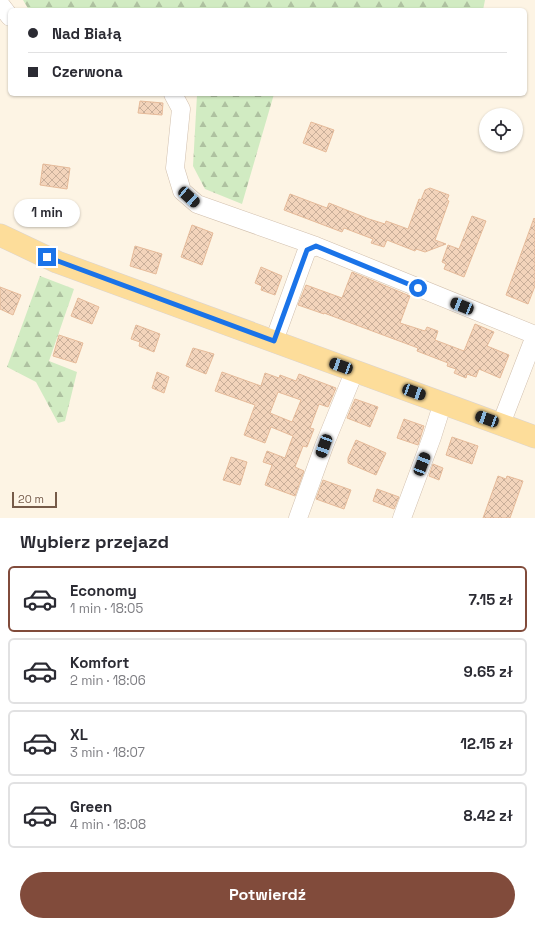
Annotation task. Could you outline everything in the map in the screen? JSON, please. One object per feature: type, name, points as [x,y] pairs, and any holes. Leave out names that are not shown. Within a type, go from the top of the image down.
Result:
[{"type":"main road","points":[[0,236],[57,262],[443,402],[535,437]]},
{"type":"street","points":[[0,4],[8,15]]},
{"type":"street","points":[[173,96],[181,109],[175,168],[182,191],[197,204],[316,246],[535,336],[501,424]]},
{"type":"street","points":[[274,341],[307,250],[316,246]]},
{"type":"street","points":[[298,518],[324,446],[355,370]]},
{"type":"street","points":[[402,518],[432,437],[443,402]]},
{"type":"green space","points":[[23,0],[485,0],[483,8],[28,8]]},
{"type":"green space","points":[[197,96],[273,96],[242,204],[205,189],[193,166]]},
{"type":"green space","points":[[40,276],[74,289],[49,361],[77,372],[65,421],[58,423],[36,382],[7,367]]},
{"type":"building","points":[[140,101],[163,103],[162,115],[138,113]]},
{"type":"building","points":[[311,122],[334,130],[326,152],[303,143]]},
{"type":"building","points":[[43,164],[70,168],[67,189],[40,185]]},
{"type":"building","points":[[430,188],[449,195],[447,200],[449,201],[435,240],[446,244],[425,252],[416,249],[415,251],[387,240],[384,247],[371,243],[373,239],[344,228],[342,232],[284,210],[290,194],[327,208],[329,203],[369,219],[385,224],[386,221],[408,229],[419,199],[421,200],[425,190]]},
{"type":"building","points":[[472,216],[486,221],[464,277],[444,269],[446,264],[442,262],[448,245],[459,249]]},
{"type":"building","points":[[534,218],[535,286],[528,304],[506,295]]},
{"type":"building","points":[[192,225],[213,233],[202,265],[181,257]]},
{"type":"building","points":[[135,246],[162,254],[156,274],[130,266]]},
{"type":"building","points":[[261,267],[282,276],[275,295],[261,290],[262,286],[255,283]]},
{"type":"building","points":[[352,272],[410,296],[400,323],[425,331],[427,327],[438,331],[435,340],[464,351],[475,324],[494,332],[487,346],[509,355],[500,378],[479,369],[476,377],[467,374],[466,378],[454,373],[456,369],[447,366],[448,363],[417,351],[418,348],[324,313],[298,305],[306,285],[342,298]]},
{"type":"building","points":[[0,287],[21,295],[13,315],[0,309]]},
{"type":"building","points":[[78,298],[99,307],[92,324],[71,316]]},
{"type":"building","points":[[136,325],[160,334],[154,352],[139,346],[140,342],[131,339]]},
{"type":"building","points":[[59,335],[83,343],[76,363],[53,356]]},
{"type":"building","points":[[193,348],[214,354],[206,374],[186,366]]},
{"type":"building","points":[[157,372],[169,377],[164,393],[152,388]]},
{"type":"building","points":[[222,372],[261,386],[265,373],[279,378],[280,375],[296,381],[299,374],[336,388],[328,407],[319,404],[310,428],[314,429],[307,447],[303,446],[295,467],[304,471],[295,496],[265,485],[272,465],[263,462],[267,451],[285,458],[293,436],[271,427],[265,443],[244,435],[255,405],[215,391]],"holes":[[[278,392],[301,400],[292,422],[270,413]]]},
{"type":"building","points":[[355,399],[378,407],[370,427],[347,418]]},
{"type":"building","points":[[404,419],[424,426],[418,445],[397,438]]},
{"type":"building","points":[[452,437],[478,446],[472,464],[446,455]]},
{"type":"building","points":[[356,440],[386,453],[376,475],[348,463],[348,458]]},
{"type":"building","points":[[231,457],[247,462],[240,485],[223,480]]},
{"type":"building","points":[[433,464],[443,468],[439,480],[429,476]]},
{"type":"building","points":[[498,476],[506,479],[507,476],[523,481],[510,518],[483,518]]},
{"type":"building","points":[[323,480],[351,490],[344,509],[316,499]]},
{"type":"building","points":[[377,489],[399,497],[394,509],[373,501]]},
{"type":"route","points":[[47,257],[57,262],[274,341],[307,250],[316,246],[418,288]]}]
